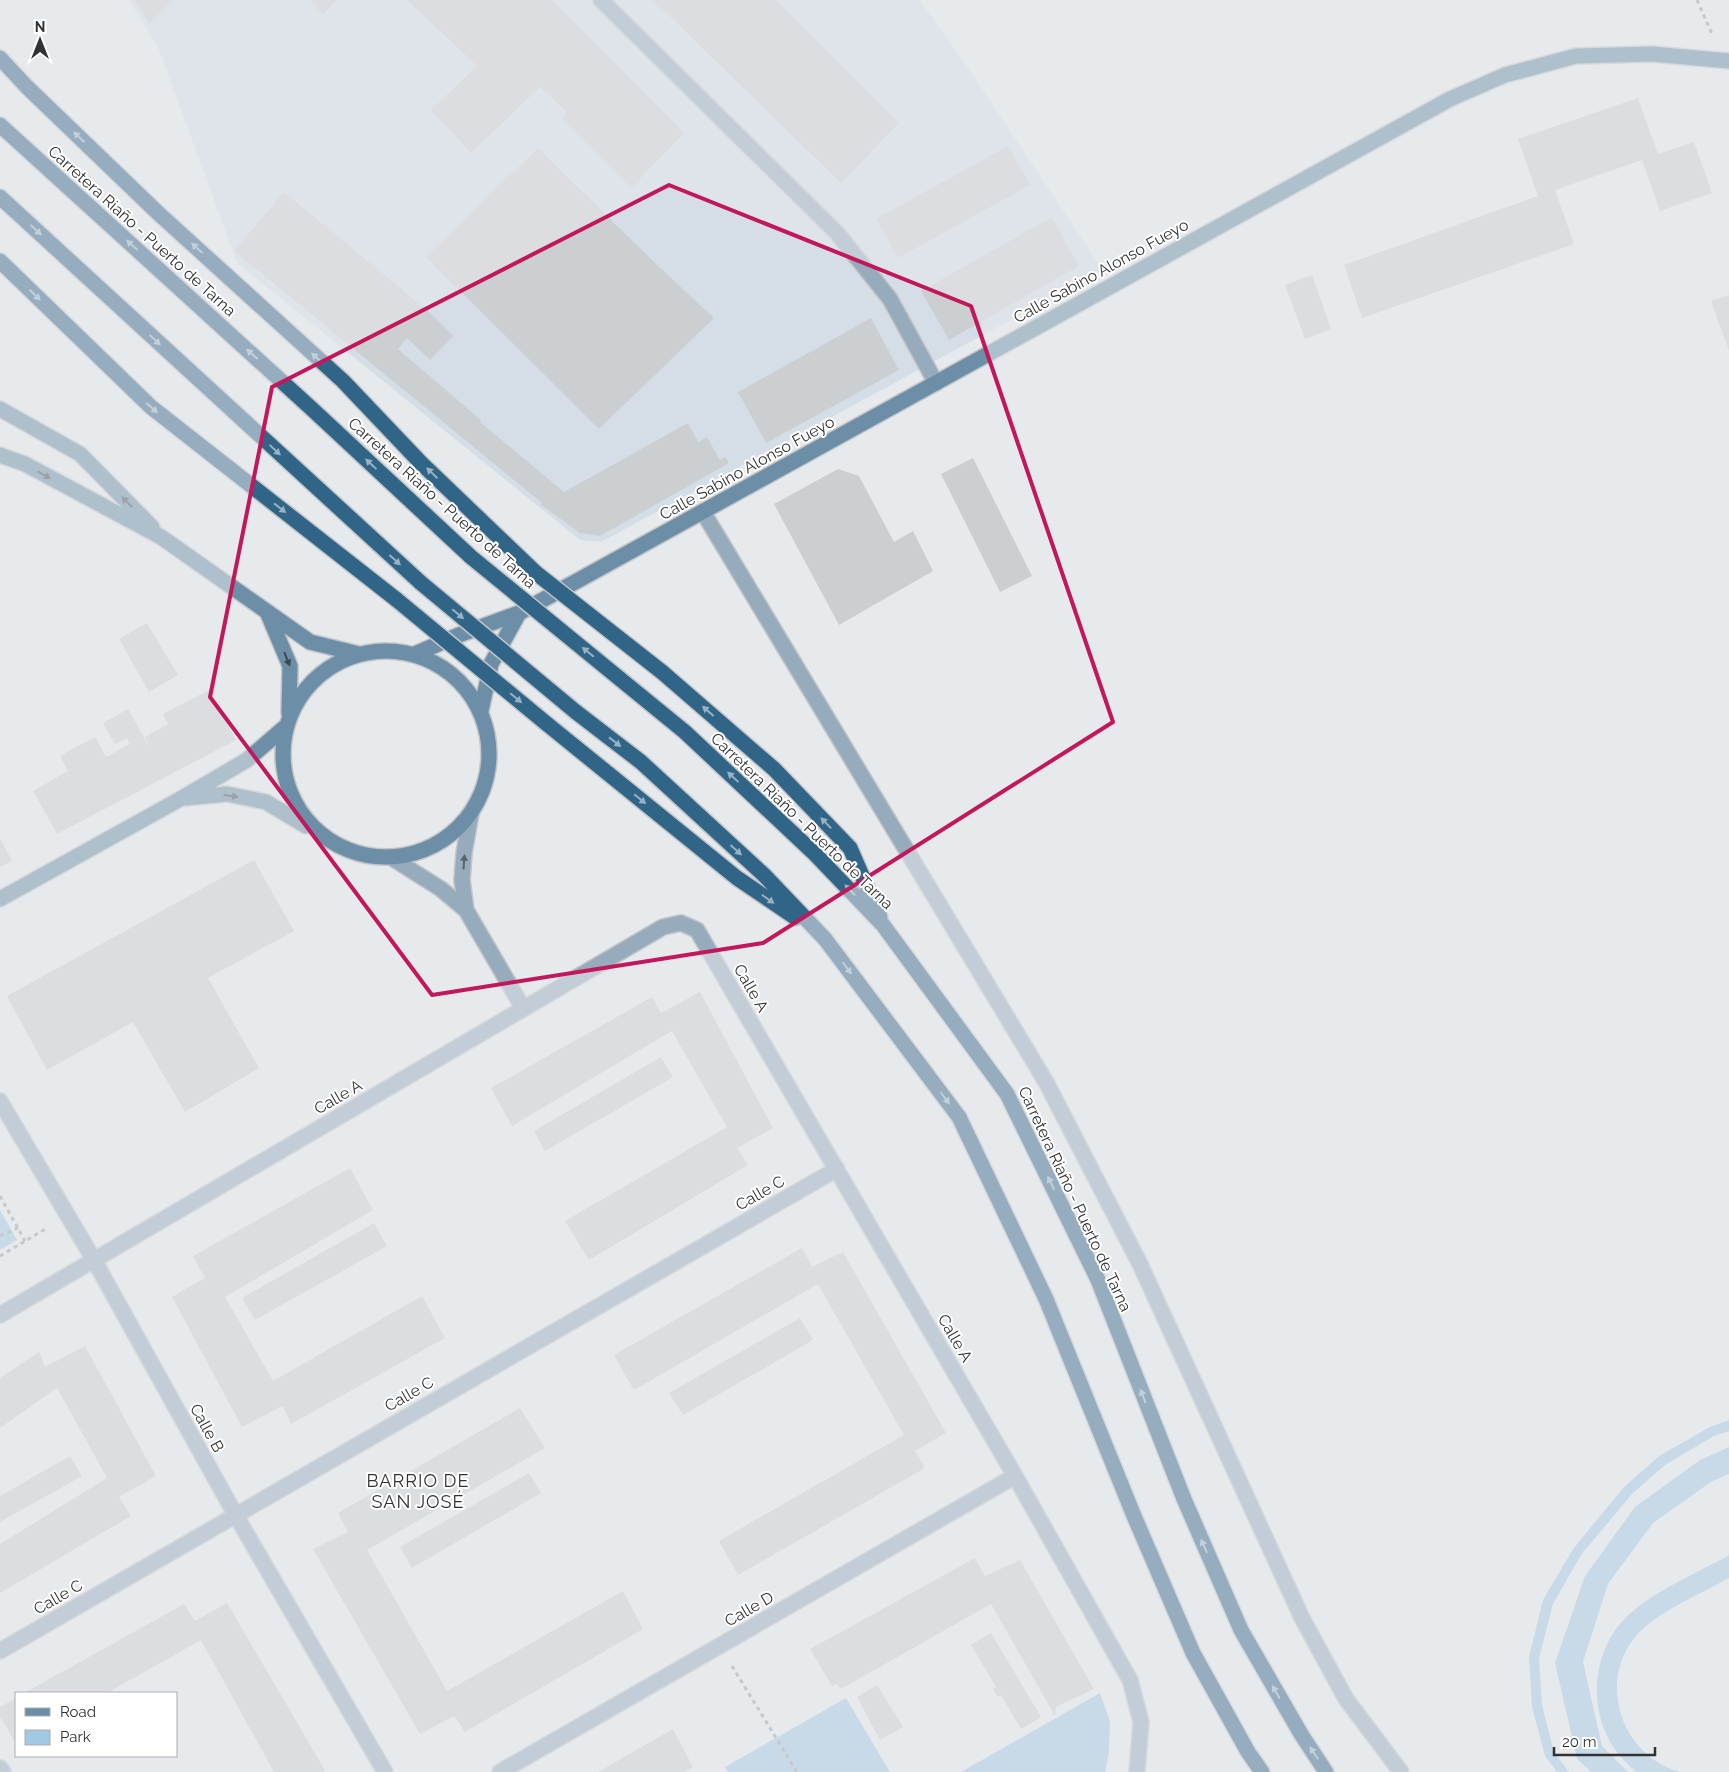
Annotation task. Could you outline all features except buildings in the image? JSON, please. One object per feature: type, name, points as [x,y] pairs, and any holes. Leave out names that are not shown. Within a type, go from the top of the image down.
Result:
[{"type":"highway","points":[[0,58],[27,87],[158,213],[343,381],[421,463],[536,573],[662,672],[774,769],[850,848],[883,925]]},
{"type":"highway","name":"Carretera Riaño - Puerto de Tarna","points":[[0,125],[312,409],[471,557],[685,732],[815,854],[883,925],[1007,1094],[1098,1280],[1184,1499],[1241,1630],[1301,1734],[1326,1772]]},
{"type":"highway","points":[[0,197],[421,583],[576,712],[641,762],[764,875],[826,939],[959,1117],[1046,1299],[1134,1516],[1193,1653],[1248,1752],[1262,1772]]},
{"type":"highway","points":[[0,262],[151,407],[398,600],[737,878],[826,939]]},
{"type":"street","points":[[601,0],[837,233],[890,299],[936,383]]},
{"type":"street","name":"Calle Sabino Alonso Fueyo","points":[[415,654],[459,635],[519,613],[1450,99],[1505,75],[1576,56],[1652,54],[1727,61]]},
{"type":"street","points":[[0,409],[80,454],[161,537]]},
{"type":"street","points":[[0,455],[25,464],[161,537],[310,642],[358,654]]},
{"type":"street","points":[[0,464],[25,464]]},
{"type":"street","points":[[703,512],[1046,1082],[1140,1264],[1302,1618],[1346,1699],[1401,1772]]},
{"type":"street","points":[[481,711],[491,664],[519,613]]},
{"type":"street","points":[[268,614],[290,666],[287,722],[282,756],[286,784],[298,809],[316,831]]},
{"type":"street","points":[[0,899],[247,760],[287,722],[305,687],[329,666],[358,654],[387,650],[415,654],[442,666],[464,686],[481,711],[490,746],[486,781],[471,814],[464,853],[462,880],[466,910]]},
{"type":"street","points":[[182,798],[226,794],[266,802],[316,831],[338,847],[364,856],[392,858],[422,851],[436,844],[450,836],[471,814]]},
{"type":"street","points":[[392,858],[434,885],[466,910],[523,1008]]},
{"type":"street","name":"Calle A","points":[[0,1315],[663,927],[681,923],[697,930],[1015,1476],[1130,1680],[1141,1722],[1137,1772]]},
{"type":"street","name":"Calle B","points":[[0,1101],[94,1260],[235,1514],[385,1772]]},
{"type":"street","name":"Calle C","points":[[0,1651],[836,1169]]},
{"type":"street","name":"Calle D","points":[[500,1772],[1015,1476]]},
{"type":"street","points":[[0,1768],[2,1772]]},
{"type":"path","points":[[1697,0],[1727,61]]},
{"type":"path","points":[[0,1196],[25,1241]]},
{"type":"path","points":[[0,1256],[67,1216]]},
{"type":"path","points":[[0,1236],[18,1228]]},
{"type":"path","points":[[719,1646],[796,1772]]},
{"type":"highlighted area","points":[[669,185],[971,306],[1113,722],[763,943],[432,995],[210,697],[272,387]]},
{"type":"shaded area","points":[[129,0],[920,0],[979,84],[1103,270],[601,542],[580,540],[237,263],[158,47]]},
{"type":"green space","points":[[0,1210],[17,1240],[0,1250]]},
{"type":"green space","points":[[1729,1420],[1729,1431],[1714,1436],[1665,1465],[1632,1494],[1581,1555],[1553,1604],[1539,1658],[1542,1705],[1554,1752],[1569,1772],[1557,1772],[1545,1756],[1532,1707],[1529,1657],[1543,1600],[1573,1549],[1624,1487],[1659,1456],[1710,1427]]},
{"type":"green space","points":[[1729,1447],[1729,1474],[1711,1482],[1653,1523],[1608,1584],[1583,1662],[1602,1746],[1628,1772],[1591,1772],[1577,1759],[1555,1663],[1585,1576],[1635,1507],[1700,1460]]},
{"type":"green space","points":[[1729,1555],[1729,1578],[1675,1606],[1646,1626],[1630,1644],[1620,1665],[1617,1687],[1620,1709],[1627,1729],[1640,1748],[1658,1762],[1680,1772],[1636,1772],[1614,1749],[1602,1724],[1597,1689],[1598,1671],[1603,1654],[1610,1638],[1620,1624],[1643,1603]]},
{"type":"green space","points":[[1100,1693],[1110,1721],[1109,1753],[1105,1772],[961,1772]]},
{"type":"green space","points":[[846,1698],[890,1772],[728,1772],[725,1767]]},
{"type":"district","name":"BARRIO DE SAN JOSÉ","points":[[418,1490]]}]
